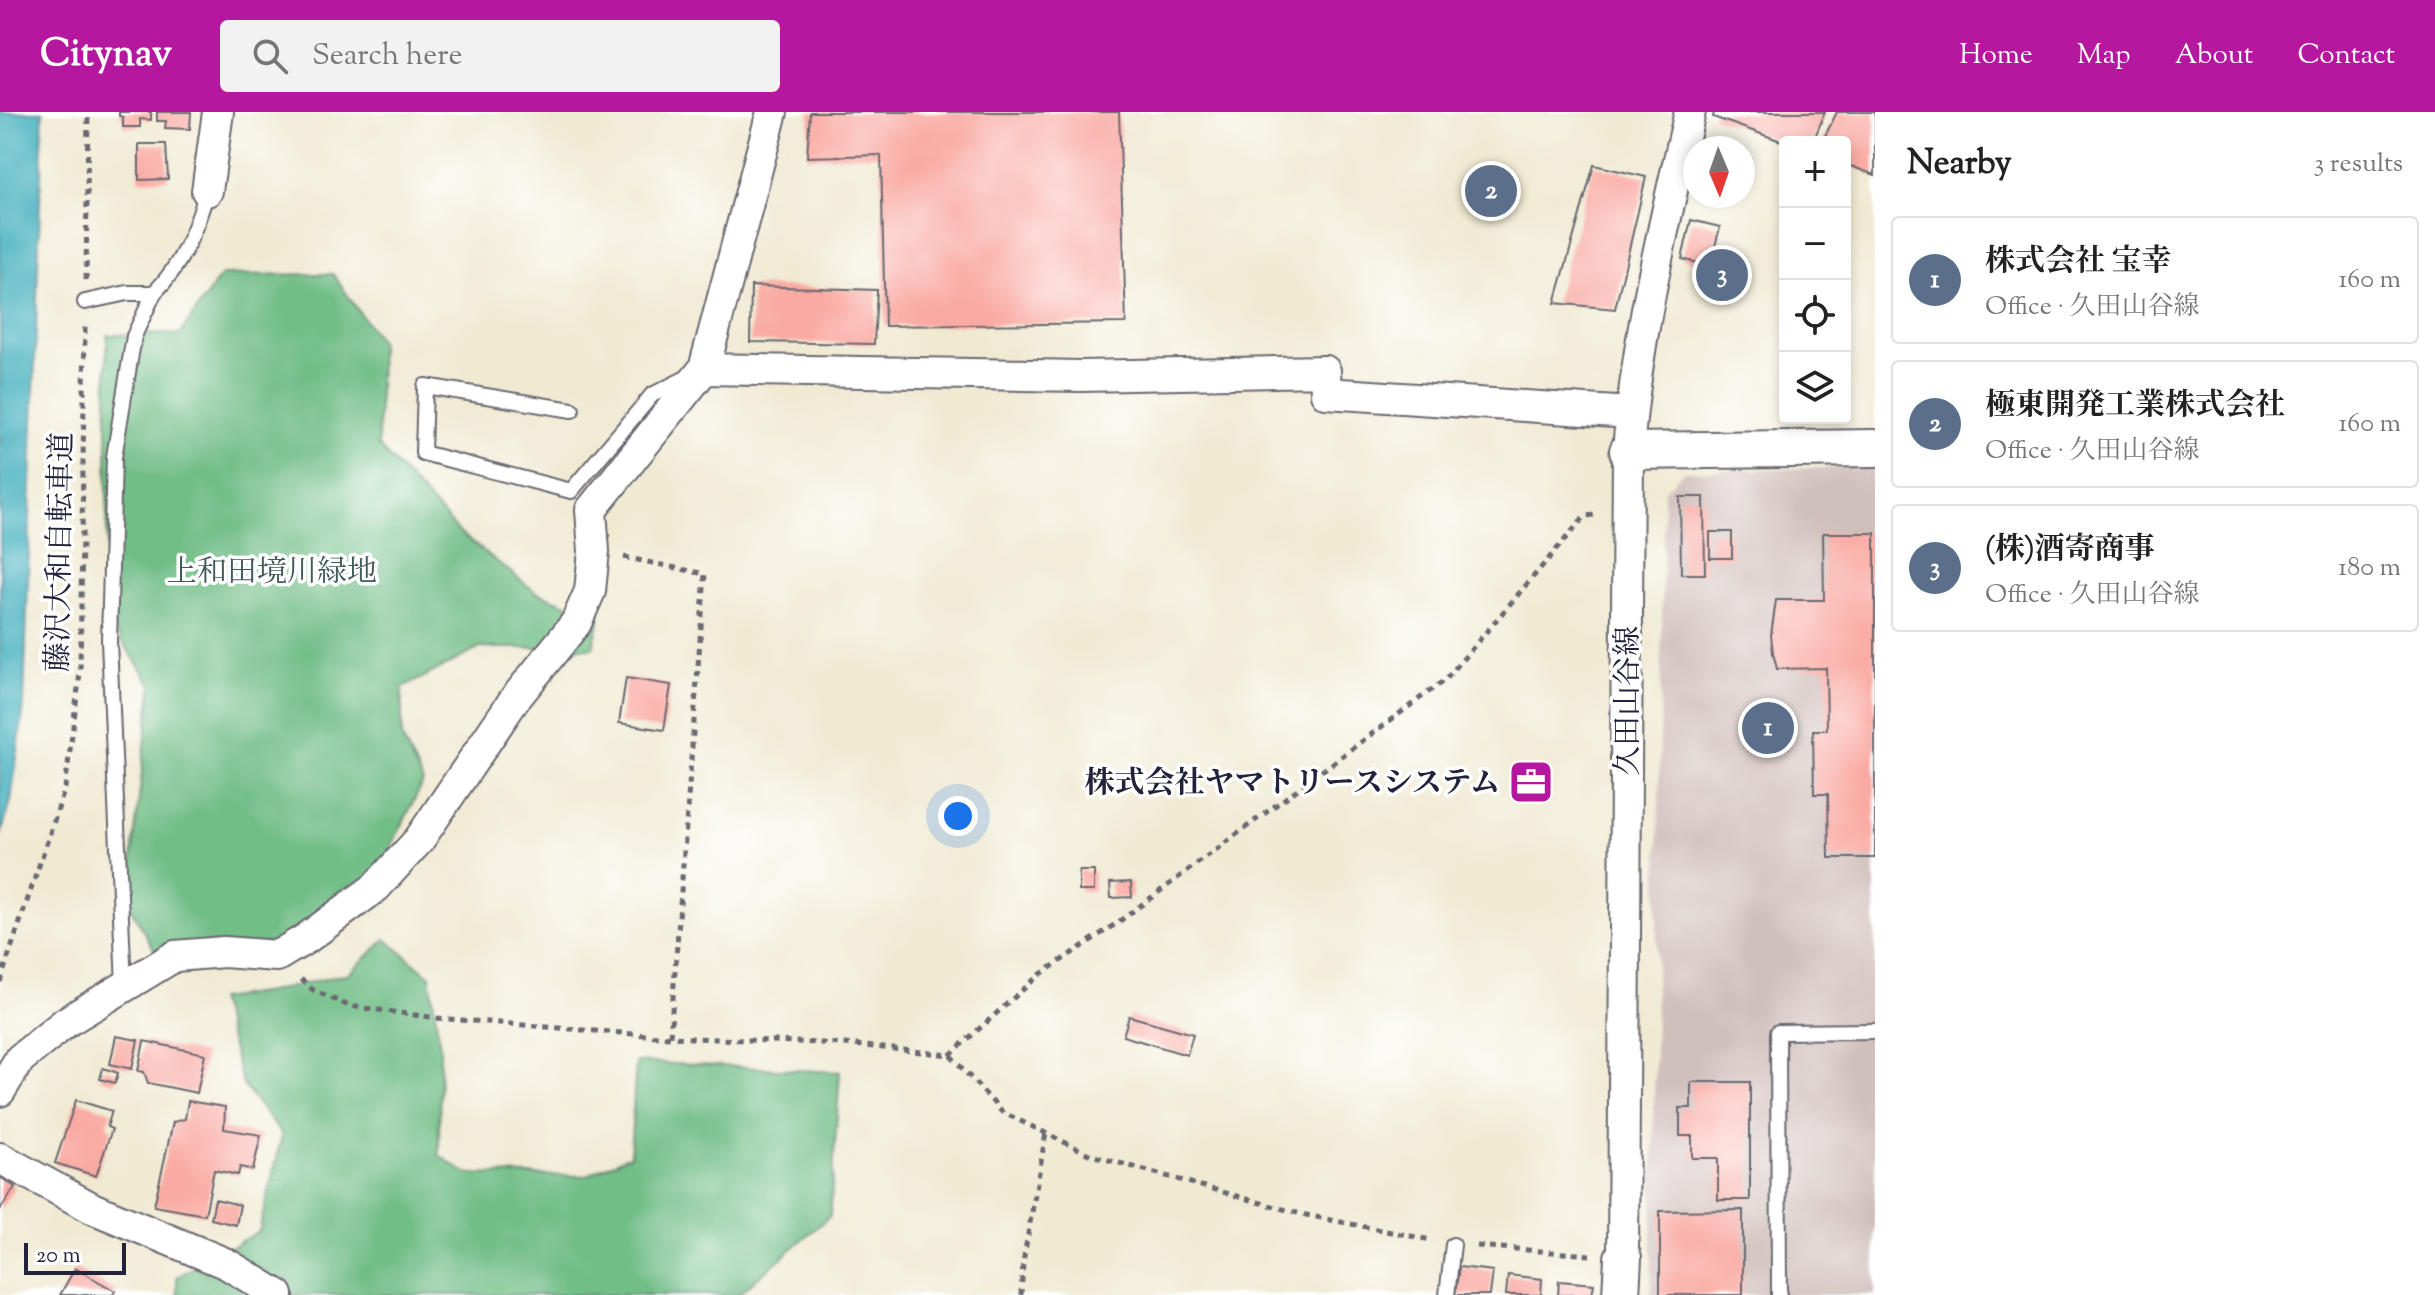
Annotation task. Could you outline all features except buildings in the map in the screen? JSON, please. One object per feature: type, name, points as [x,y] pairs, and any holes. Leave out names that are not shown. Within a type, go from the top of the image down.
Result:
[{"type":"street","points":[[207,191],[218,112]]},
{"type":"street","points":[[0,1091],[20,1059],[66,1022],[175,956],[224,952],[277,956],[376,887],[419,840],[514,700],[576,623],[590,591],[594,551],[591,510],[704,369],[772,112]]},
{"type":"street","name":"久田山谷線","points":[[1621,1295],[1628,451],[1649,294],[1690,112]]},
{"type":"street","points":[[704,369],[1081,376],[1325,371],[1326,393],[1631,413]]},
{"type":"street","points":[[1628,451],[1875,448]]},
{"type":"street","points":[[0,1158],[92,1208],[227,1264],[278,1295]]},
{"type":"lane","points":[[124,986],[109,641],[114,457],[134,336],[154,293],[180,260],[198,222],[207,191]]},
{"type":"lane","points":[[85,302],[127,293],[154,293]]},
{"type":"lane","points":[[572,410],[425,386],[423,453],[571,491],[652,395],[704,369]]},
{"type":"lane","points":[[1779,1295],[1778,1032],[1875,1031]]},
{"type":"lane","points":[[1447,1295],[1453,1245]]},
{"type":"path","name":"藤沢大和自転車道","points":[[0,982],[65,788],[80,673],[88,112]]},
{"type":"path","points":[[950,1055],[1038,976],[1117,923],[1446,679],[1585,516],[1628,513]]},
{"type":"path","points":[[594,551],[705,574],[670,1037]]},
{"type":"path","points":[[277,956],[313,990],[349,1006],[437,1018],[670,1037],[845,1044],[950,1055],[1002,1112],[1091,1155],[1301,1214],[1453,1245],[1623,1258]]},
{"type":"path","points":[[1021,1295],[1023,1262],[1046,1133]]},
{"type":"shaded area","points":[[1875,467],[1875,1295],[1651,1295],[1664,491],[1684,471]]},
{"type":"green space","name":"上和田境川緑地","points":[[333,274],[380,342],[378,446],[460,533],[536,592],[600,617],[593,648],[480,648],[402,688],[402,738],[423,782],[376,878],[285,941],[158,956],[127,902],[152,685],[107,619],[107,335],[180,334],[221,275]]},
{"type":"green space","points":[[386,939],[430,976],[440,1048],[439,1155],[467,1174],[586,1176],[630,1155],[636,1062],[840,1072],[830,1216],[738,1295],[177,1295],[177,1277],[259,1231],[282,1135],[243,1085],[218,999],[269,992],[349,973]]},
{"type":"water","points":[[0,112],[43,112],[24,706],[11,801],[0,839]]},
{"type":"place","name":"極東開発工業株式会社","points":[[1491,191]]},
{"type":"place","name":"(株)酒寄商事","points":[[1722,275]]},
{"type":"place","name":"株式会社 宝幸","points":[[1768,728]]},
{"type":"place","name":"株式会社ヤマトリースシステム","points":[[1531,782]]}]
